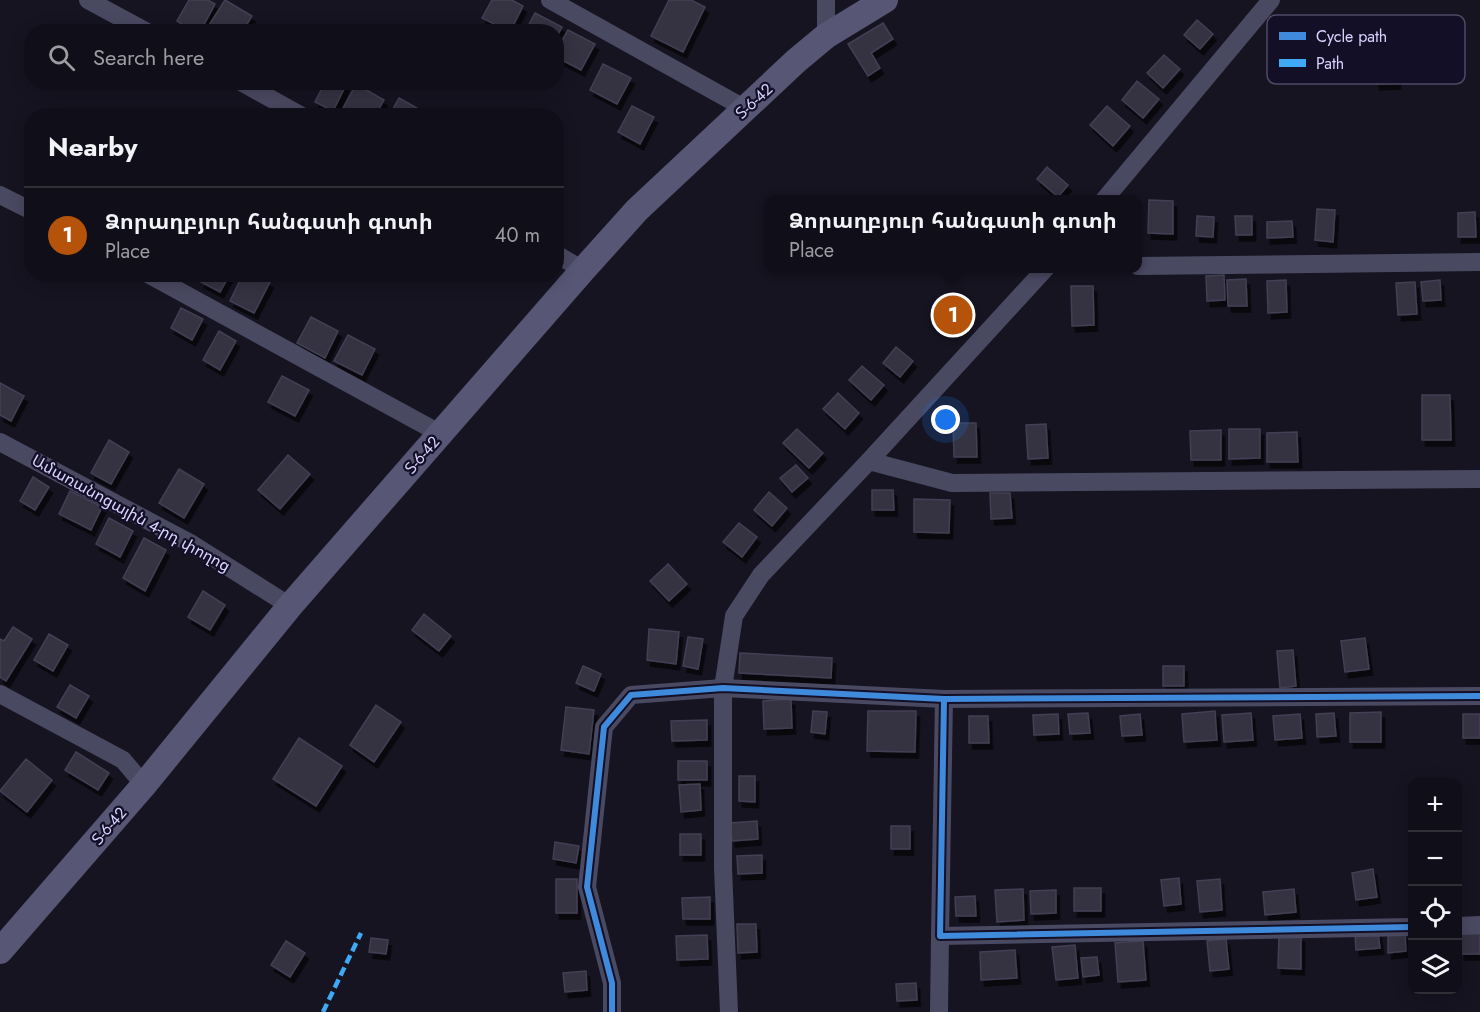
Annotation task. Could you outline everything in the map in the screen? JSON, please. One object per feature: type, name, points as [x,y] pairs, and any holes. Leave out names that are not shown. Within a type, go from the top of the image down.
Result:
[{"type":"main road","name":"Տ-6-42","points":[[0,951],[144,785],[290,606],[638,210],[796,61],[826,36],[885,0]]},
{"type":"street","points":[[88,0],[132,24]]},
{"type":"street","points":[[550,0],[746,109]]},
{"type":"street","points":[[826,0],[826,36]]},
{"type":"street","points":[[1108,195],[1271,0]]},
{"type":"street","points":[[255,90],[288,108]]},
{"type":"street","points":[[0,195],[24,207]]},
{"type":"street","points":[[564,259],[583,270]]},
{"type":"street","points":[[1142,267],[1480,262]]},
{"type":"street","points":[[729,1012],[723,868],[723,688],[734,616],[761,575],[1041,273]]},
{"type":"street","points":[[163,282],[441,434]]},
{"type":"street","name":"Ամառանոցային 4-րդ փողոց","points":[[0,442],[192,543],[290,606]]},
{"type":"street","points":[[869,461],[952,483],[1480,479]]},
{"type":"street","points":[[612,1012],[612,983],[587,887],[604,727],[630,695],[723,688],[944,699],[1480,696]]},
{"type":"street","points":[[0,694],[123,760],[144,785]]},
{"type":"street","points":[[939,1012],[944,699]]},
{"type":"street","points":[[1462,926],[1480,925]]},
{"type":"street","points":[[940,936],[1408,927]]},
{"type":"building","points":[[189,0],[208,0],[215,4],[204,24],[182,24],[177,21]]},
{"type":"building","points":[[225,0],[252,16],[247,24],[210,24]]},
{"type":"building","points":[[492,0],[512,0],[523,6],[514,24],[494,24],[482,18]]},
{"type":"building","points":[[669,0],[691,0],[705,7],[683,52],[651,36]]},
{"type":"building","points":[[535,13],[556,24],[529,24]]},
{"type":"building","points":[[1197,20],[1213,34],[1200,49],[1184,35]]},
{"type":"building","points":[[883,23],[893,39],[871,53],[880,68],[868,76],[848,44]]},
{"type":"building","points":[[568,30],[595,44],[581,70],[564,61],[564,37]]},
{"type":"building","points":[[1164,55],[1180,69],[1163,88],[1147,73]]},
{"type":"building","points":[[603,64],[631,78],[617,104],[590,90]]},
{"type":"building","points":[[1137,81],[1159,99],[1143,118],[1122,100]]},
{"type":"building","points":[[321,90],[344,90],[334,108],[327,108],[315,102]]},
{"type":"building","points":[[353,90],[366,90],[384,100],[380,108],[343,108]]},
{"type":"building","points":[[399,98],[417,108],[393,108]]},
{"type":"building","points":[[632,106],[654,117],[640,144],[618,132]]},
{"type":"building","points":[[1107,106],[1130,126],[1113,146],[1090,125]]},
{"type":"building","points":[[1047,167],[1068,185],[1060,195],[1056,195],[1037,179]]},
{"type":"building","points":[[1149,200],[1173,201],[1173,234],[1148,233]]},
{"type":"building","points":[[1317,209],[1335,210],[1333,242],[1315,240]]},
{"type":"building","points":[[1475,212],[1476,237],[1458,237],[1458,213]]},
{"type":"building","points":[[1197,216],[1214,217],[1213,237],[1196,236]]},
{"type":"building","points":[[1235,216],[1252,216],[1252,235],[1236,235]]},
{"type":"building","points":[[1292,221],[1293,237],[1267,238],[1267,222]]},
{"type":"building","points":[[1224,275],[1225,300],[1207,301],[1206,276]]},
{"type":"building","points":[[1246,279],[1247,306],[1228,306],[1227,280]]},
{"type":"building","points":[[1286,280],[1287,312],[1268,313],[1267,281]]},
{"type":"building","points":[[1440,280],[1441,300],[1423,301],[1421,282]]},
{"type":"building","points":[[201,282],[226,282],[220,292]]},
{"type":"building","points":[[239,282],[270,282],[254,313],[230,301]]},
{"type":"building","points":[[1415,282],[1417,314],[1398,315],[1396,283]]},
{"type":"building","points":[[1071,286],[1093,286],[1094,325],[1072,326]]},
{"type":"building","points":[[954,299],[969,314],[952,331],[937,316]]},
{"type":"building","points":[[181,308],[203,319],[192,340],[171,328]]},
{"type":"building","points":[[311,317],[338,331],[325,358],[297,343]]},
{"type":"building","points":[[219,331],[236,341],[220,370],[203,360]]},
{"type":"building","points":[[348,335],[375,349],[362,375],[334,361]]},
{"type":"building","points":[[896,347],[913,361],[900,377],[883,363]]},
{"type":"building","points":[[862,366],[884,385],[871,400],[849,380]]},
{"type":"building","points":[[282,376],[309,390],[295,416],[268,402]]},
{"type":"building","points":[[0,383],[24,396],[11,421],[0,415]]},
{"type":"building","points":[[838,393],[859,413],[845,429],[823,409]]},
{"type":"building","points":[[1422,395],[1450,395],[1451,440],[1422,440]]},
{"type":"building","points":[[953,423],[976,423],[977,457],[954,457]]},
{"type":"building","points":[[1046,424],[1048,458],[1028,459],[1026,425]]},
{"type":"building","points":[[797,429],[823,453],[809,468],[783,443]]},
{"type":"building","points":[[1229,429],[1260,429],[1260,458],[1229,459]]},
{"type":"building","points":[[1221,430],[1221,460],[1191,460],[1190,431]]},
{"type":"building","points":[[1297,432],[1298,462],[1267,462],[1267,433]]},
{"type":"building","points":[[109,440],[129,452],[111,484],[91,473]]},
{"type":"building","points":[[288,455],[310,474],[280,509],[258,490]]},
{"type":"building","points":[[796,465],[808,478],[792,492],[780,478]]},
{"type":"building","points":[[179,469],[204,484],[184,518],[159,503]]},
{"type":"building","points":[[33,477],[49,487],[35,510],[20,501]]},
{"type":"building","points":[[872,490],[893,490],[894,510],[872,510]]},
{"type":"building","points":[[70,491],[102,507],[91,530],[59,514]]},
{"type":"building","points":[[769,492],[787,508],[772,526],[754,510]]},
{"type":"building","points":[[990,493],[1010,493],[1012,518],[991,519]]},
{"type":"building","points":[[914,499],[950,500],[949,533],[914,532]]},
{"type":"building","points":[[109,518],[133,531],[120,557],[96,544]]},
{"type":"building","points":[[739,523],[757,537],[742,557],[723,542]]},
{"type":"building","points":[[144,538],[166,550],[145,591],[123,578]]},
{"type":"building","points":[[668,564],[687,584],[669,601],[650,581]]},
{"type":"building","points":[[203,591],[225,605],[210,630],[188,617]]},
{"type":"building","points":[[424,614],[451,636],[439,651],[412,630]]},
{"type":"building","points":[[13,627],[32,639],[6,681],[0,677],[0,639],[4,641]]},
{"type":"building","points":[[649,629],[679,632],[676,664],[647,660]]},
{"type":"building","points":[[49,634],[68,645],[53,671],[34,660]]},
{"type":"building","points":[[688,637],[703,639],[698,669],[683,666]]},
{"type":"building","points":[[1365,638],[1369,669],[1345,672],[1341,641]]},
{"type":"building","points":[[1293,650],[1296,686],[1280,688],[1277,651]]},
{"type":"building","points":[[740,653],[832,658],[831,678],[739,673]]},
{"type":"building","points":[[583,666],[601,674],[594,691],[576,683]]},
{"type":"building","points":[[1163,666],[1184,666],[1184,686],[1163,686]]},
{"type":"building","points":[[70,685],[89,696],[76,718],[57,707]]},
{"type":"building","points":[[791,699],[792,728],[764,729],[763,701]]},
{"type":"building","points":[[376,705],[401,722],[374,762],[350,745]]},
{"type":"building","points":[[566,707],[594,710],[589,754],[561,750]]},
{"type":"building","points":[[813,711],[827,712],[825,734],[811,732]]},
{"type":"building","points":[[868,711],[916,711],[915,752],[867,751]]},
{"type":"building","points":[[1215,711],[1217,740],[1184,742],[1182,714]]},
{"type":"building","points":[[1381,712],[1381,742],[1350,742],[1350,713]]},
{"type":"building","points":[[1088,713],[1090,733],[1070,734],[1068,714]]},
{"type":"building","points":[[1251,713],[1253,740],[1224,742],[1222,715]]},
{"type":"building","points":[[1334,713],[1336,736],[1317,737],[1316,714]]},
{"type":"building","points":[[1058,714],[1059,734],[1034,735],[1033,715]]},
{"type":"building","points":[[1140,714],[1142,735],[1122,736],[1120,716]]},
{"type":"building","points":[[1300,714],[1302,738],[1275,740],[1273,716]]},
{"type":"building","points":[[1463,714],[1480,714],[1480,738],[1463,738]]},
{"type":"building","points":[[969,716],[988,716],[989,743],[969,743]]},
{"type":"building","points":[[707,720],[707,740],[672,741],[671,721]]},
{"type":"building","points":[[299,738],[342,766],[316,806],[273,779]]},
{"type":"building","points":[[76,752],[109,773],[98,790],[65,770]]},
{"type":"building","points":[[26,759],[52,780],[27,812],[0,791]]},
{"type":"building","points":[[678,761],[707,761],[707,780],[678,780]]},
{"type":"building","points":[[739,776],[755,776],[755,802],[739,801]]},
{"type":"building","points":[[700,784],[701,810],[681,812],[679,785]]},
{"type":"building","points":[[757,821],[758,839],[732,841],[730,823]]},
{"type":"building","points":[[891,826],[910,826],[910,849],[891,849]]},
{"type":"building","points":[[680,834],[701,834],[701,855],[680,855]]},
{"type":"building","points":[[555,842],[579,846],[576,863],[553,859]]},
{"type":"building","points":[[762,855],[762,873],[738,874],[737,856]]},
{"type":"building","points":[[1373,869],[1377,897],[1356,900],[1352,873]]},
{"type":"building","points":[[1179,878],[1181,904],[1164,906],[1161,880]]},
{"type":"building","points":[[556,879],[577,879],[577,913],[556,913]]},
{"type":"building","points":[[1220,879],[1222,910],[1200,912],[1197,881]]},
{"type":"building","points":[[1074,888],[1101,888],[1101,911],[1074,911]]},
{"type":"building","points":[[1023,889],[1024,920],[997,922],[995,890]]},
{"type":"building","points":[[1294,889],[1296,912],[1265,915],[1263,892]]},
{"type":"building","points":[[1056,890],[1056,913],[1031,914],[1030,891]]},
{"type":"building","points":[[975,896],[976,916],[956,916],[955,897]]},
{"type":"building","points":[[710,897],[710,919],[683,919],[682,898]]},
{"type":"building","points":[[737,924],[756,924],[757,952],[738,953]]},
{"type":"building","points":[[1378,932],[1380,948],[1356,950],[1355,933]]},
{"type":"building","points":[[1405,934],[1406,951],[1388,953],[1388,935]]},
{"type":"building","points":[[1462,934],[1480,934],[1480,954],[1462,954]]},
{"type":"building","points":[[707,935],[708,959],[677,960],[676,936]]},
{"type":"building","points":[[1279,936],[1301,936],[1301,969],[1278,968]]},
{"type":"building","points":[[371,938],[388,940],[386,954],[369,952]]},
{"type":"building","points":[[1226,939],[1229,969],[1210,971],[1207,941]]},
{"type":"building","points":[[286,941],[305,953],[290,977],[271,965]]},
{"type":"building","points":[[1143,941],[1146,980],[1118,982],[1115,943]]},
{"type":"building","points":[[1075,945],[1078,978],[1056,980],[1052,947]]},
{"type":"building","points":[[1015,950],[1017,978],[981,980],[980,952]]},
{"type":"building","points":[[1097,957],[1099,975],[1083,977],[1081,958]]},
{"type":"building","points":[[586,971],[587,990],[565,992],[563,973]]},
{"type":"building","points":[[916,983],[917,1000],[897,1001],[896,984]]},
{"type":"marked path","points":[[323,1012],[361,933]]},
{"type":"cycle path","points":[[612,1012],[612,983],[587,887],[604,727],[631,695],[723,688],[944,699],[1480,696]]},
{"type":"cycle path","points":[[944,699],[940,936],[1408,927]]},
{"type":"place","name":"Ձորաղբյուր հանգստի գոտի","points":[[953,315]]}]
